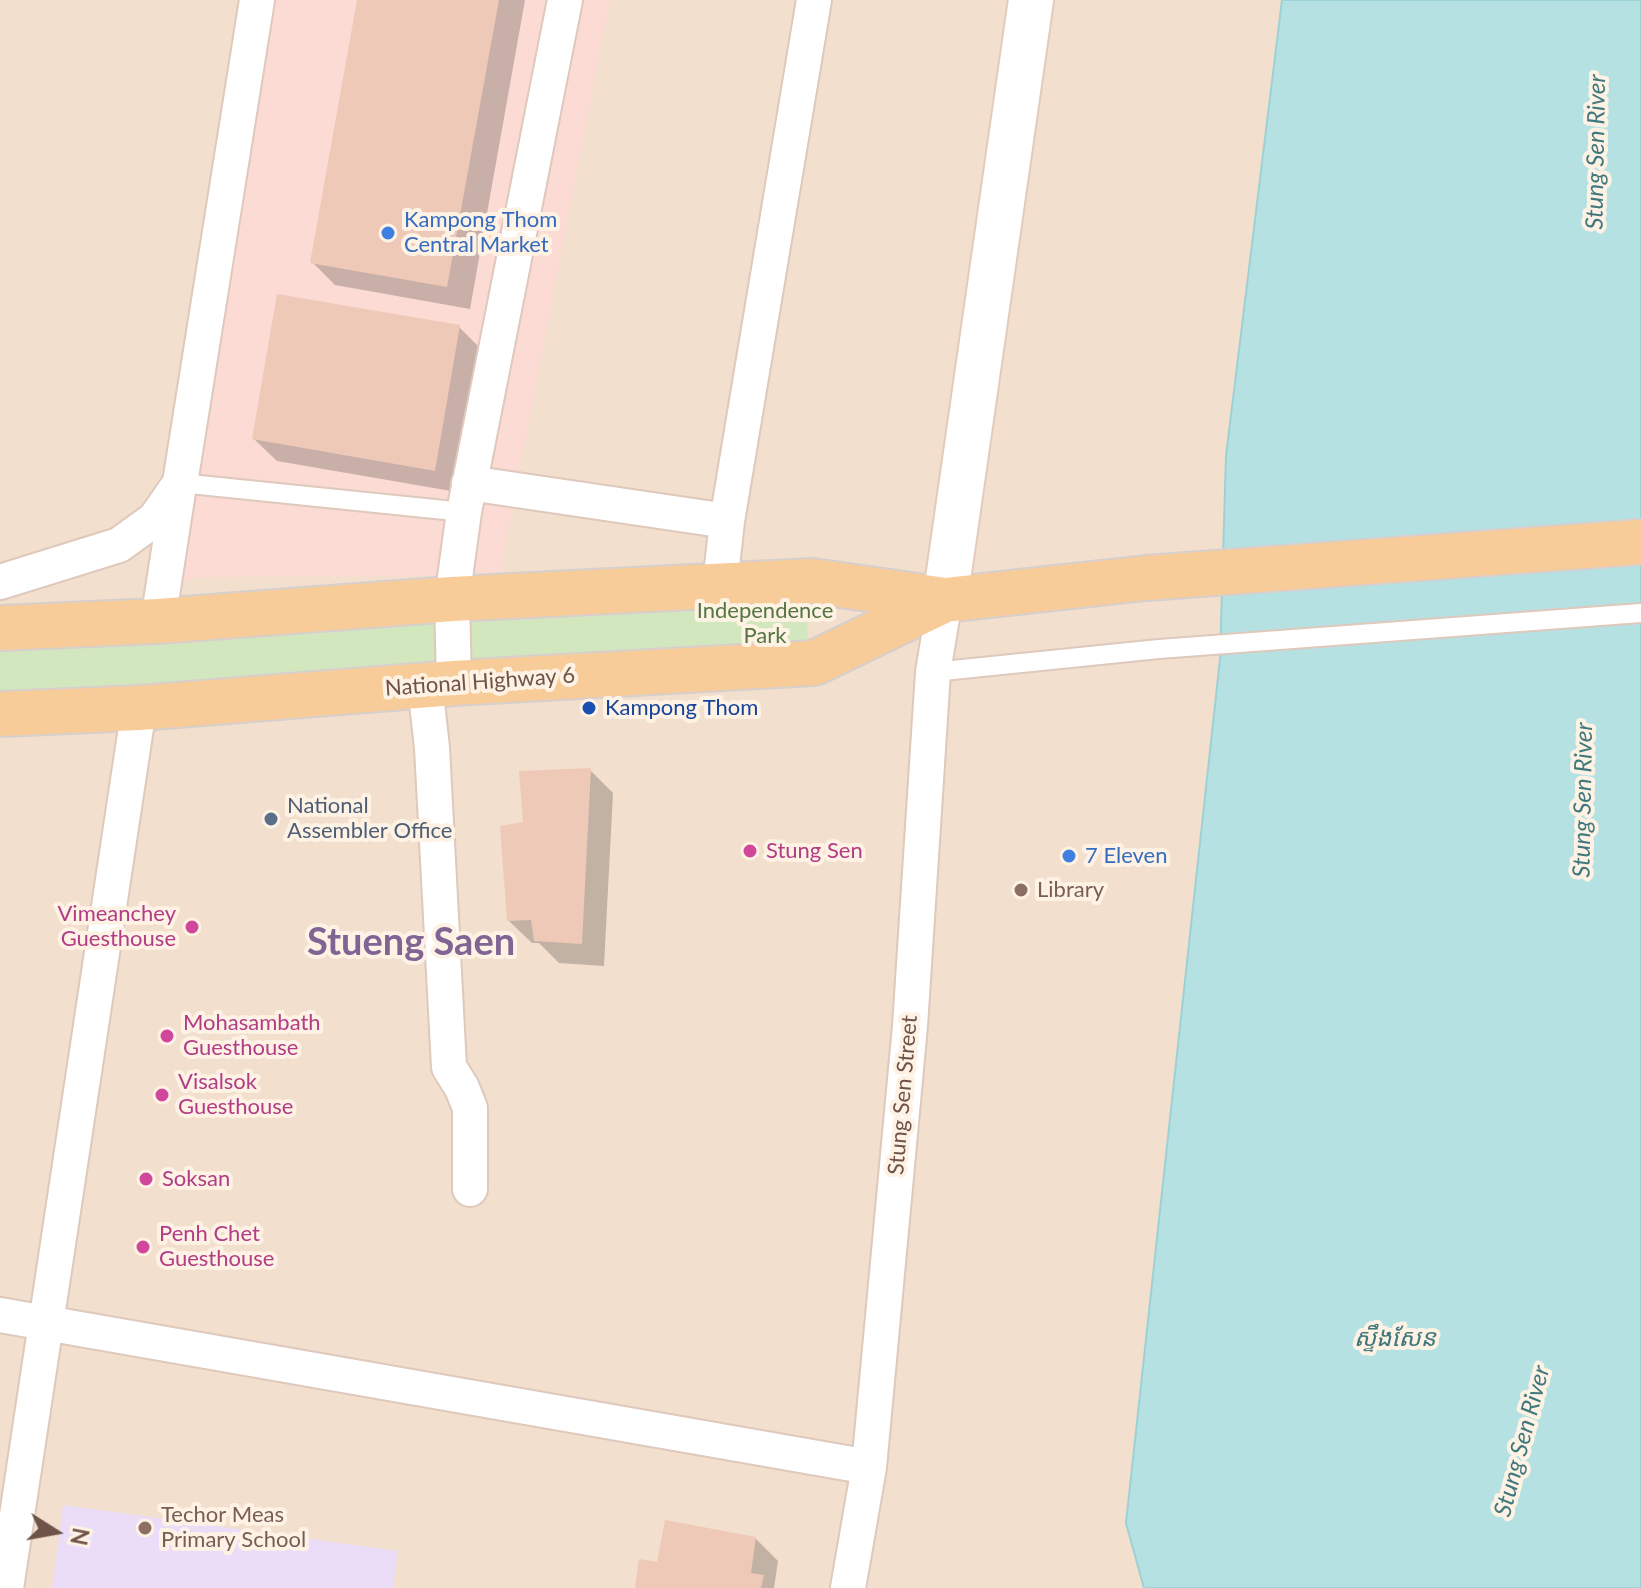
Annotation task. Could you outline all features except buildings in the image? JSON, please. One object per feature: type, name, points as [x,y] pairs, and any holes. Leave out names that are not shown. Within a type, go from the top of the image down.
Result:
[{"type":"main road","name":"National Highway 6","points":[[0,628],[158,621],[452,599],[812,581],[945,600],[1146,578],[1641,542]]},
{"type":"main road","name":"National Highway 6","points":[[0,714],[139,708],[440,684],[814,663],[945,600]]},
{"type":"street","points":[[158,621],[257,0]]},
{"type":"street","points":[[470,1189],[470,1108],[449,1067],[433,763],[440,684],[466,498],[565,0]]},
{"type":"street","points":[[720,585],[727,521],[814,0]]},
{"type":"street","points":[[945,600],[1031,0]]},
{"type":"street","points":[[0,582],[119,545],[155,519],[180,483]]},
{"type":"street","points":[[466,498],[727,521]]},
{"type":"street","name":"Stung Sen Street","points":[[848,1588],[869,1467],[910,1026],[933,672],[945,600]]},
{"type":"street","points":[[6,1588],[139,708]]},
{"type":"street","points":[[0,1315],[869,1467]]},
{"type":"lane","points":[[180,483],[466,498]]},
{"type":"lane","points":[[933,672],[1159,649],[1641,613]]},
{"type":"shaded area","points":[[0,0],[1641,0],[1641,1588],[0,1588]]},
{"type":"shaded area","name":"Kampong Thom Central Market","points":[[243,0],[610,0],[500,572],[452,576],[204,577],[183,581],[178,467]]},
{"type":"shaded area","name":"Techor Meas Primary School","points":[[63,1505],[398,1551],[393,1588],[52,1588]]},
{"type":"green space","name":"Independence Park","points":[[807,587],[808,654],[0,707],[0,642]]},
{"type":"water","name":"ស្ទឹងសែន","points":[[1282,0],[1641,0],[1641,1588],[1144,1588],[1126,1523],[1220,659],[1226,456]]},
{"type":"place","name":"Kampong Thom Central Market","points":[[388,233]]},
{"type":"place","name":"Kampong Thom","points":[[589,708]]},
{"type":"place","name":"National Assembler Office","points":[[271,819]]},
{"type":"place","name":"Stung Sen","points":[[750,851]]},
{"type":"place","name":"7 Eleven","points":[[1069,856]]},
{"type":"place","name":"Library","points":[[1021,890]]},
{"type":"place","name":"Vimeanchey Guesthouse","points":[[192,927]]},
{"type":"place","name":"Mohasambath Guesthouse","points":[[167,1036]]},
{"type":"place","name":"Visalsok Guesthouse","points":[[162,1095]]},
{"type":"place","name":"Soksan","points":[[146,1179]]},
{"type":"place","name":"Penh Chet Guesthouse","points":[[143,1247]]},
{"type":"place","name":"Techor Meas Primary School","points":[[145,1528]]},
{"type":"district","name":"Stueng Saen","points":[[411,943]]},
{"type":"water label","name":"Stung Sen River","points":[[1596,152]]},
{"type":"water label","name":"Stung Sen River","points":[[1583,800]]},
{"type":"water label","name":"Stung Sen River","points":[[1522,1441]]}]
